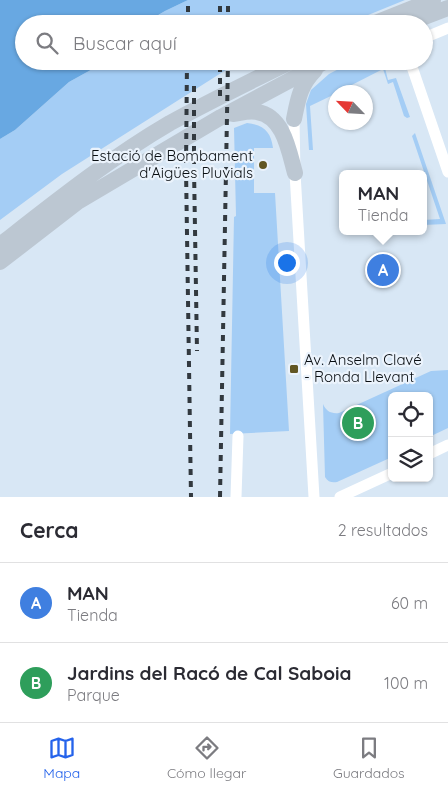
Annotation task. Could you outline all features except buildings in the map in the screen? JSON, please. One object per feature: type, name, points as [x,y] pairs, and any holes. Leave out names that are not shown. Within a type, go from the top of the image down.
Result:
[{"type":"main road","points":[[396,15],[433,0]]},
{"type":"main road","points":[[430,15],[448,8]]},
{"type":"main road","points":[[0,245],[72,188],[121,155],[170,124],[274,70]]},
{"type":"main road","points":[[0,262],[79,201],[221,116],[309,70]]},
{"type":"main road","points":[[294,119],[298,95],[309,76],[315,70]]},
{"type":"main road","points":[[255,79],[277,87],[285,95],[294,119]]},
{"type":"main road","points":[[221,116],[254,111],[266,114],[272,118],[283,135],[295,173]]},
{"type":"street","points":[[433,34],[448,28]]},
{"type":"street","points":[[413,70],[448,172]]},
{"type":"street","points":[[294,119],[295,173],[314,497]]},
{"type":"street","points":[[236,497],[238,436]]},
{"type":"street","points":[[433,452],[448,445]]},
{"type":"street","points":[[340,497],[388,475]]},
{"type":"shaded area","points":[[0,0],[188,0],[158,15],[15,15],[15,70],[91,70],[69,82],[15,130],[0,139]]},
{"type":"shaded area","points":[[188,0],[405,0],[368,15],[159,15]]},
{"type":"shaded area","points":[[91,70],[226,70],[62,174],[0,220],[0,139],[15,130],[69,82]]},
{"type":"shaded area","points":[[337,70],[381,70],[352,85],[328,85],[328,97],[310,106],[313,150],[309,150],[306,104],[311,90],[329,74]]},
{"type":"shaded area","points":[[383,70],[386,70],[388,80],[396,78],[410,117],[404,116],[393,82],[388,84]]},
{"type":"shaded area","points":[[247,123],[258,125],[266,130],[273,148],[254,148],[254,193],[275,193],[289,431],[230,434],[234,217],[236,216],[234,128]]},
{"type":"shaded area","points":[[415,133],[446,224],[427,225],[427,220],[440,219],[427,180],[427,170],[423,170],[412,136]]},
{"type":"shaded area","points":[[448,370],[448,428],[433,435],[433,392],[388,392],[388,459],[337,482],[330,482],[326,479],[323,404],[329,412],[339,413],[431,371]]},
{"type":"railway","points":[[188,0],[188,15]]},
{"type":"railway","points":[[220,0],[220,15]]},
{"type":"railway","points":[[228,0],[228,15]]},
{"type":"railway","points":[[187,70],[186,168],[191,497]]},
{"type":"railway","points":[[220,70],[220,96]]},
{"type":"railway","points":[[220,497],[228,70]]},
{"type":"railway","points":[[194,86],[197,351]]},
{"type":"place","name":"Estació de Bombament d'Aigües Pluvials","points":[[263,165]]},
{"type":"place","name":"MAN","points":[[383,270]]},
{"type":"place","name":"Av. Anselm Clavé - Ronda Llevant","points":[[294,369]]},
{"type":"place","name":"Jardins del Racó de Cal Saboia","points":[[358,423]]}]
